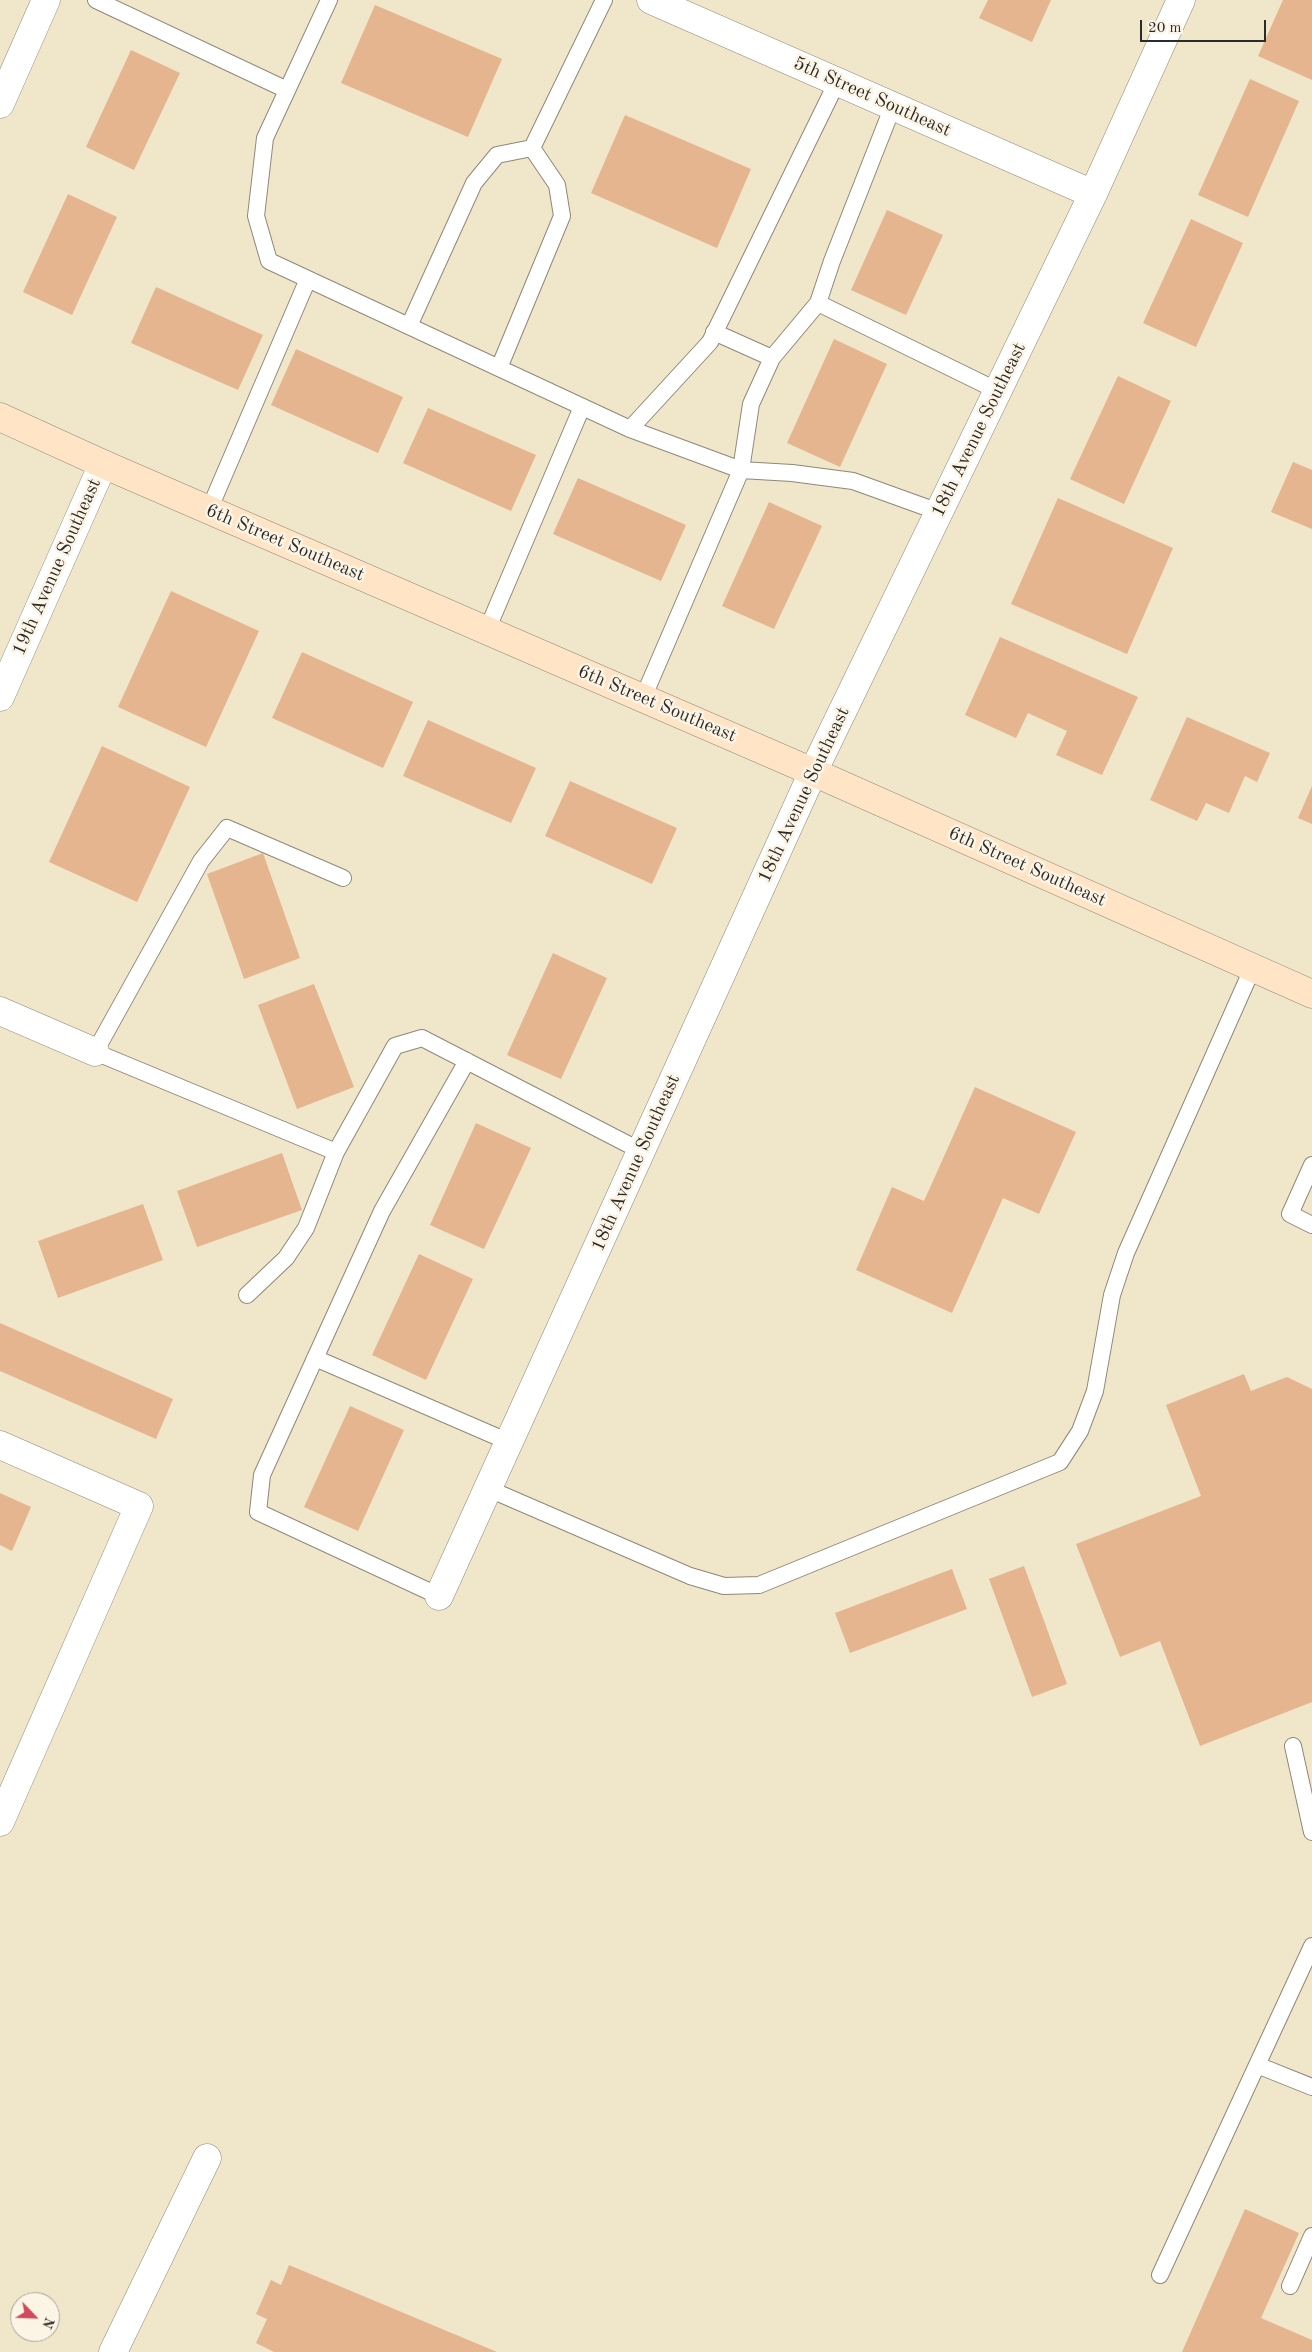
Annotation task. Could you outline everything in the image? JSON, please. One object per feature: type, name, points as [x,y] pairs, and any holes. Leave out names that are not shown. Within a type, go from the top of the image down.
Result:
[{"type":"street","points":[[0,104],[46,0]]},
{"type":"street","name":"5th Street Southeast","points":[[651,0],[1093,194]]},
{"type":"street","name":"18th Avenue Southeast","points":[[439,1596],[813,772],[1093,194],[1181,0]]},
{"type":"street","name":"6th Street Southeast","points":[[0,417],[103,464],[813,772],[1312,994]]},
{"type":"street","name":"19th Avenue Southeast","points":[[0,697],[103,464]]},
{"type":"street","points":[[0,1011],[95,1052]]},
{"type":"street","points":[[0,1445],[140,1506],[0,1822]]},
{"type":"street","points":[[113,2352],[207,2158]]},
{"type":"lane","points":[[96,0],[287,90]]},
{"type":"lane","points":[[329,0],[265,138],[256,216],[269,261],[630,429],[741,470],[792,473],[853,481],[939,512]]},
{"type":"lane","points":[[532,148],[604,0]]},
{"type":"lane","points":[[630,429],[710,342],[837,82]]},
{"type":"lane","points":[[643,698],[741,470],[751,404],[772,358],[818,302],[832,261],[893,106]]},
{"type":"lane","points":[[409,326],[474,183],[497,155],[532,148]]},
{"type":"lane","points":[[499,368],[562,216],[557,185],[532,148]]},
{"type":"lane","points":[[209,510],[308,280]]},
{"type":"lane","points":[[818,302],[998,391]]},
{"type":"lane","points":[[714,332],[772,358]]},
{"type":"lane","points":[[487,630],[582,407]]},
{"type":"lane","points":[[336,1152],[95,1052],[201,861],[227,828],[344,878]]},
{"type":"lane","points":[[489,1489],[690,1576],[724,1586],[759,1585],[1060,1462],[1080,1431],[1095,1391],[1112,1295],[1126,1253],[1253,967]]},
{"type":"lane","points":[[247,1295],[286,1258],[306,1228],[336,1152],[395,1046],[422,1038],[641,1151]]},
{"type":"lane","points":[[439,1596],[258,1512],[262,1475],[382,1211],[467,1061]]},
{"type":"lane","points":[[1312,1165],[1290,1214],[1312,1224]]},
{"type":"lane","points":[[315,1358],[509,1442]]},
{"type":"lane","points":[[1293,1746],[1312,1832]]},
{"type":"lane","points":[[1160,2275],[1312,1946]]},
{"type":"lane","points":[[1257,2065],[1312,2087]]},
{"type":"lane","points":[[1290,2286],[1312,2236]]},
{"type":"building","points":[[988,0],[1051,0],[1032,42],[979,18]]},
{"type":"building","points":[[1283,0],[1312,0],[1312,80],[1258,56]]},
{"type":"building","points":[[375,5],[502,59],[468,137],[341,83]]},
{"type":"building","points":[[131,50],[180,73],[134,170],[86,147]]},
{"type":"building","points":[[1250,79],[1299,101],[1248,217],[1198,195]]},
{"type":"building","points":[[625,115],[751,169],[717,248],[591,193]]},
{"type":"building","points":[[68,194],[117,217],[72,315],[23,292]]},
{"type":"building","points":[[887,210],[943,235],[906,315],[851,290]]},
{"type":"building","points":[[1191,219],[1243,243],[1196,347],[1143,323]]},
{"type":"building","points":[[156,287],[263,335],[238,390],[131,343]]},
{"type":"building","points":[[834,339],[887,364],[840,467],[787,443]]},
{"type":"building","points":[[296,349],[403,397],[378,453],[271,405]]},
{"type":"building","points":[[1118,376],[1171,401],[1124,504],[1070,479]]},
{"type":"building","points":[[428,408],[536,455],[511,511],[403,463]]},
{"type":"building","points":[[1293,462],[1312,470],[1312,529],[1271,512]]},
{"type":"building","points":[[578,478],[686,525],[661,581],[553,534]]},
{"type":"building","points":[[1058,498],[1173,548],[1127,654],[1011,604]]},
{"type":"building","points":[[769,502],[822,526],[774,629],[722,606]]},
{"type":"building","points":[[171,591],[259,631],[206,747],[118,707]]},
{"type":"building","points":[[1000,637],[1138,697],[1102,775],[1056,755],[1067,731],[1028,713],[1016,738],[965,715]]},
{"type":"building","points":[[302,652],[413,702],[383,768],[272,718]]},
{"type":"building","points":[[1187,717],[1270,753],[1257,782],[1245,776],[1229,813],[1206,803],[1197,821],[1150,800]]},
{"type":"building","points":[[428,720],[536,768],[511,823],[403,776]]},
{"type":"building","points":[[102,746],[190,787],[137,902],[49,862]]},
{"type":"building","points":[[570,781],[677,828],[652,884],[545,836]]},
{"type":"building","points":[[1312,786],[1312,824],[1298,818]]},
{"type":"building","points":[[263,853],[300,958],[244,979],[207,874]]},
{"type":"building","points":[[553,953],[607,978],[561,1079],[507,1055]]},
{"type":"building","points":[[314,984],[354,1087],[297,1109],[258,1005]]},
{"type":"building","points":[[975,1087],[1076,1132],[1039,1214],[1003,1198],[952,1313],[856,1270],[892,1187],[924,1201]]},
{"type":"building","points":[[476,1123],[531,1148],[484,1249],[430,1225]]},
{"type":"building","points":[[282,1153],[302,1210],[197,1247],[177,1191]]},
{"type":"building","points":[[143,1204],[163,1260],[58,1298],[38,1241]]},
{"type":"building","points":[[419,1254],[473,1279],[426,1380],[372,1355]]},
{"type":"building","points":[[0,1323],[173,1399],[156,1439],[0,1371]]},
{"type":"building","points":[[1244,1374],[1251,1391],[1287,1377],[1312,1389],[1312,1702],[1200,1746],[1160,1641],[1120,1657],[1076,1544],[1201,1496],[1166,1405]]},
{"type":"building","points":[[350,1406],[404,1430],[358,1531],[304,1507]]},
{"type":"building","points":[[0,1493],[31,1507],[12,1551],[0,1545]]},
{"type":"building","points":[[1024,1566],[1067,1684],[1032,1697],[989,1579]]},
{"type":"building","points":[[952,1569],[967,1609],[850,1653],[835,1613]]},
{"type":"building","points":[[1245,2209],[1299,2233],[1261,2318],[1312,2340],[1312,2352],[1182,2352]]},
{"type":"building","points":[[289,2265],[497,2352],[274,2352],[256,2343],[267,2319],[256,2314],[271,2280],[281,2285]]}]
